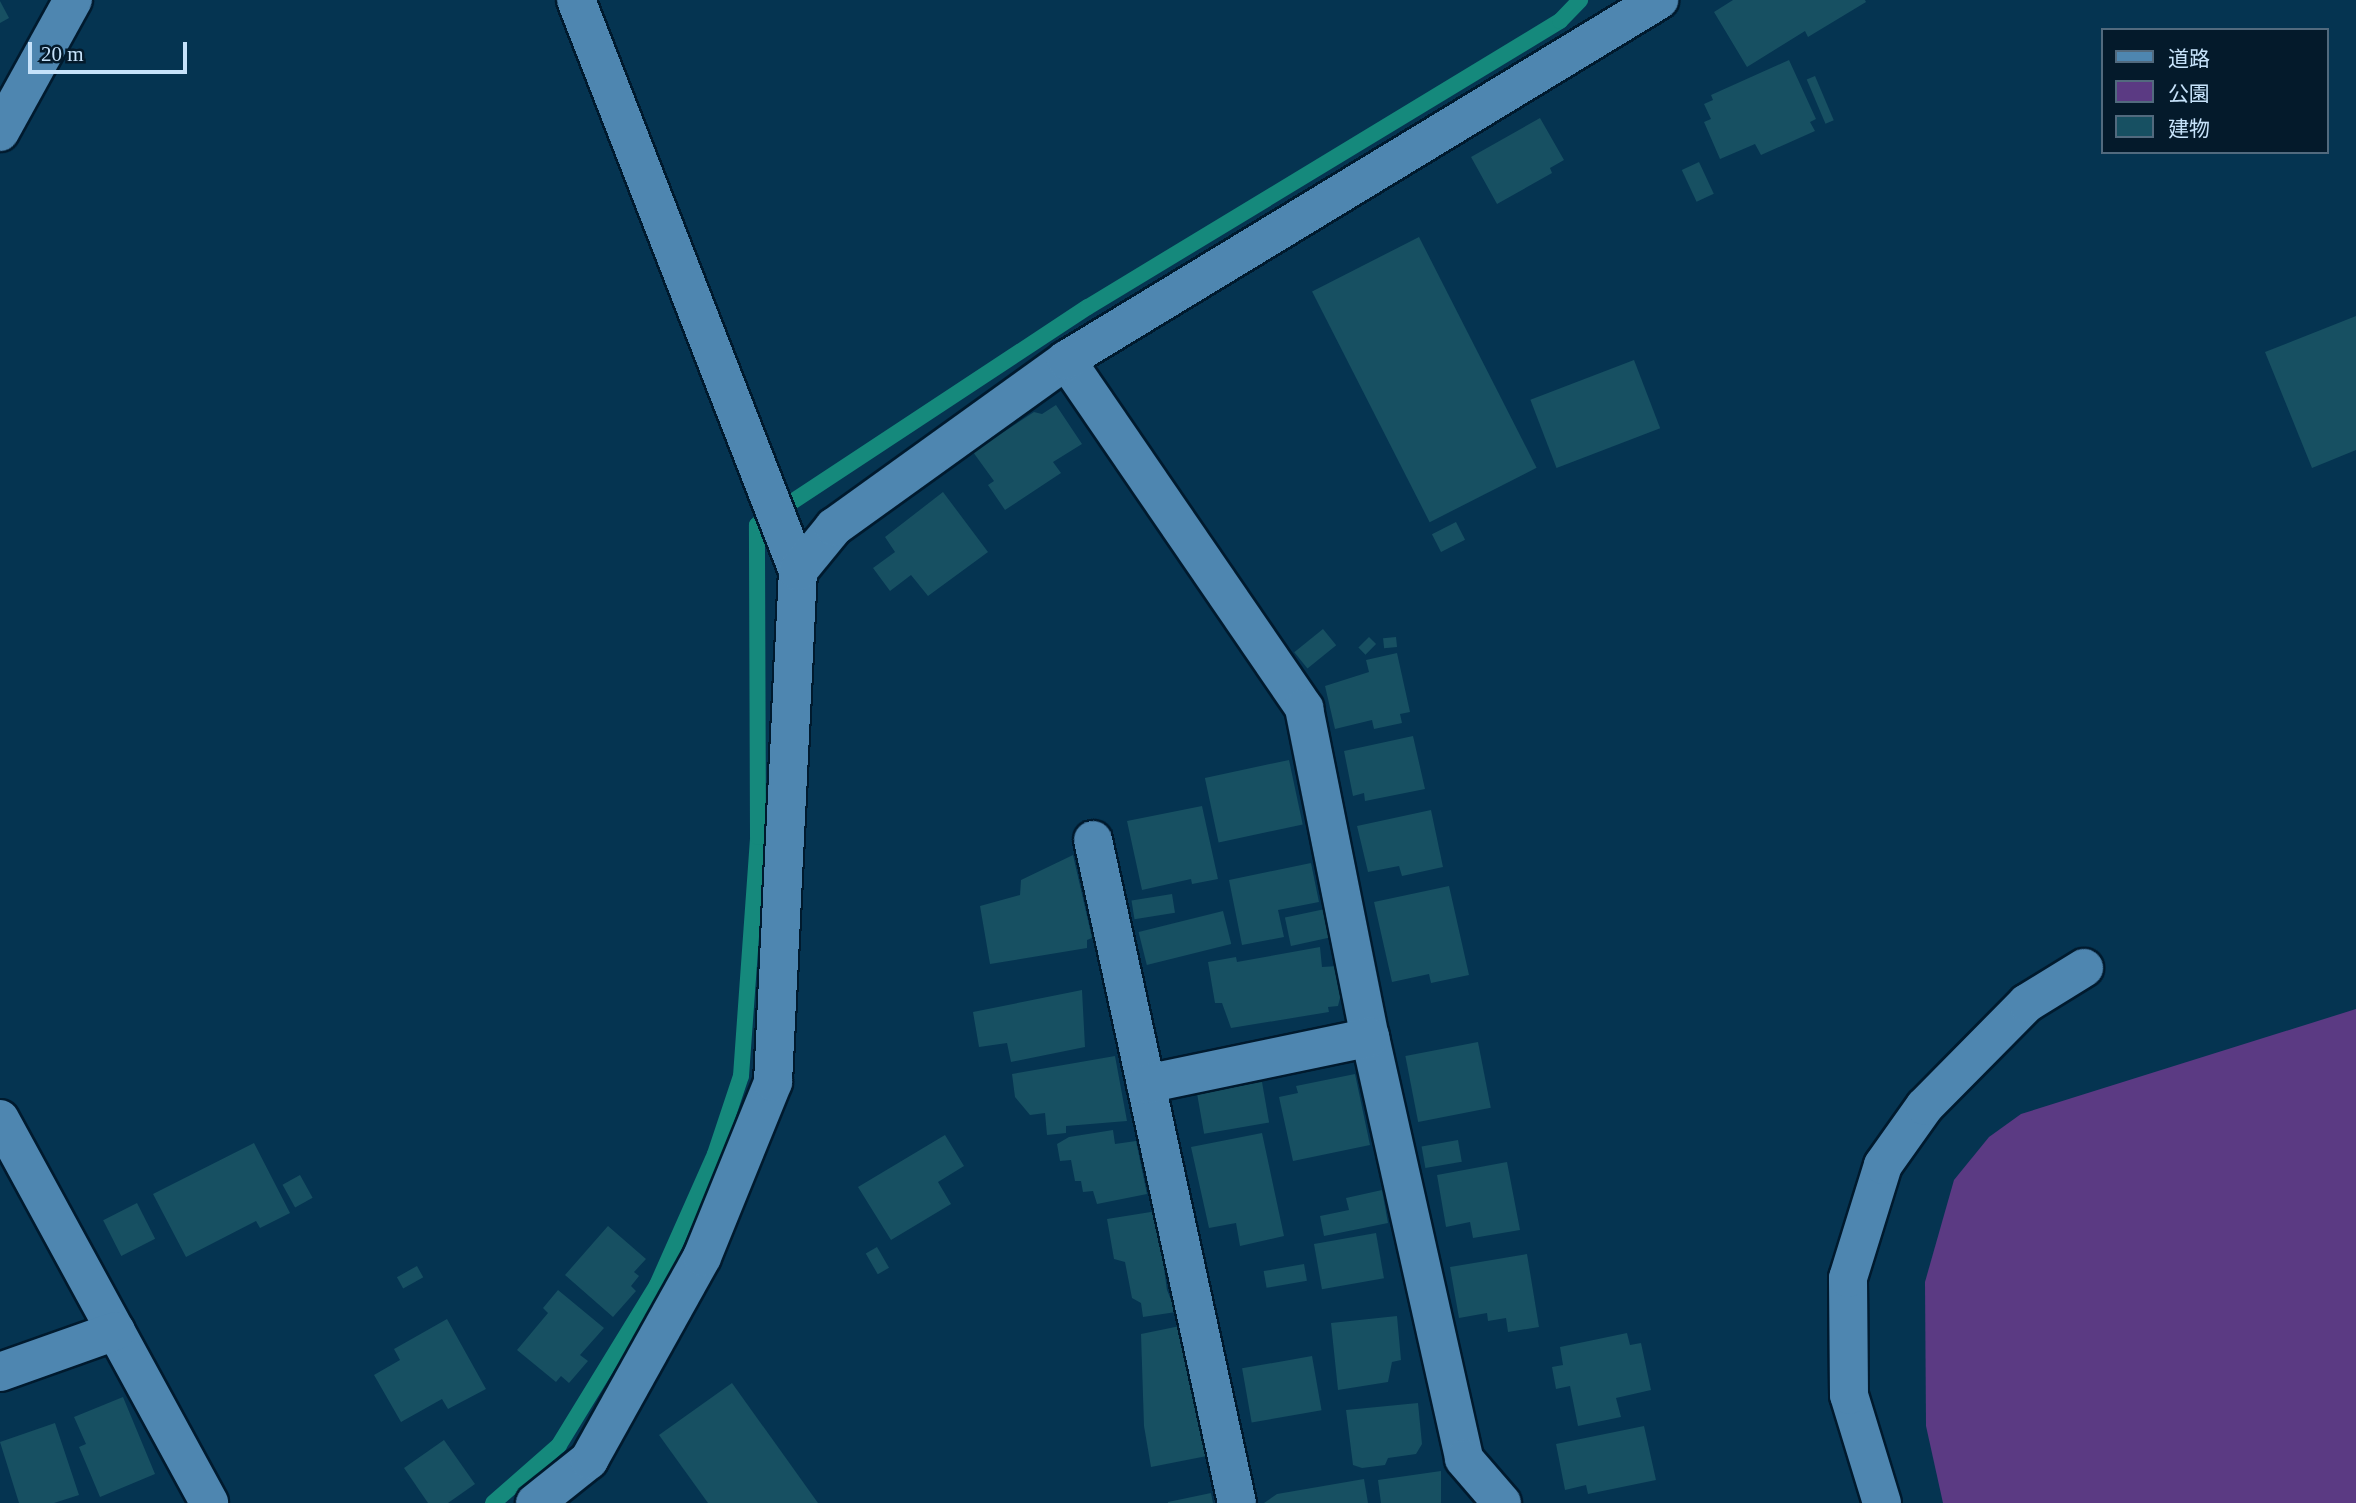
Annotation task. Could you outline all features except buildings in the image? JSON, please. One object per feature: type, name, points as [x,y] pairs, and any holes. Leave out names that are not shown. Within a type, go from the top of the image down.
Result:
[{"type":"street","points":[[0,132],[73,0]]},
{"type":"street","points":[[535,1503],[589,1460],[702,1257],[772,1082],[798,571],[576,0]]},
{"type":"street","points":[[798,571],[834,527],[1066,360],[1659,0]]},
{"type":"street","points":[[1066,360],[1304,708],[1370,1037],[1464,1460],[1502,1503]]},
{"type":"street","points":[[1093,840],[1237,1503]]},
{"type":"street","points":[[1882,1503],[1849,1395],[1848,1278],[1883,1165],[1925,1106],[2026,1003],[2084,968]]},
{"type":"street","points":[[1146,1084],[1370,1037]]},
{"type":"street","points":[[0,1119],[209,1503]]},
{"type":"street","points":[[0,1373],[116,1331]]},
{"type":"green space","points":[[2356,1009],[2356,1503],[1943,1503],[1926,1426],[1925,1282],[1954,1180],[1989,1137],[2021,1114]]},
{"type":"waterway","points":[[493,1503],[559,1445],[657,1285],[715,1154],[741,1076],[758,837],[757,525],[1088,307],[1560,21],[1580,0]]}]
